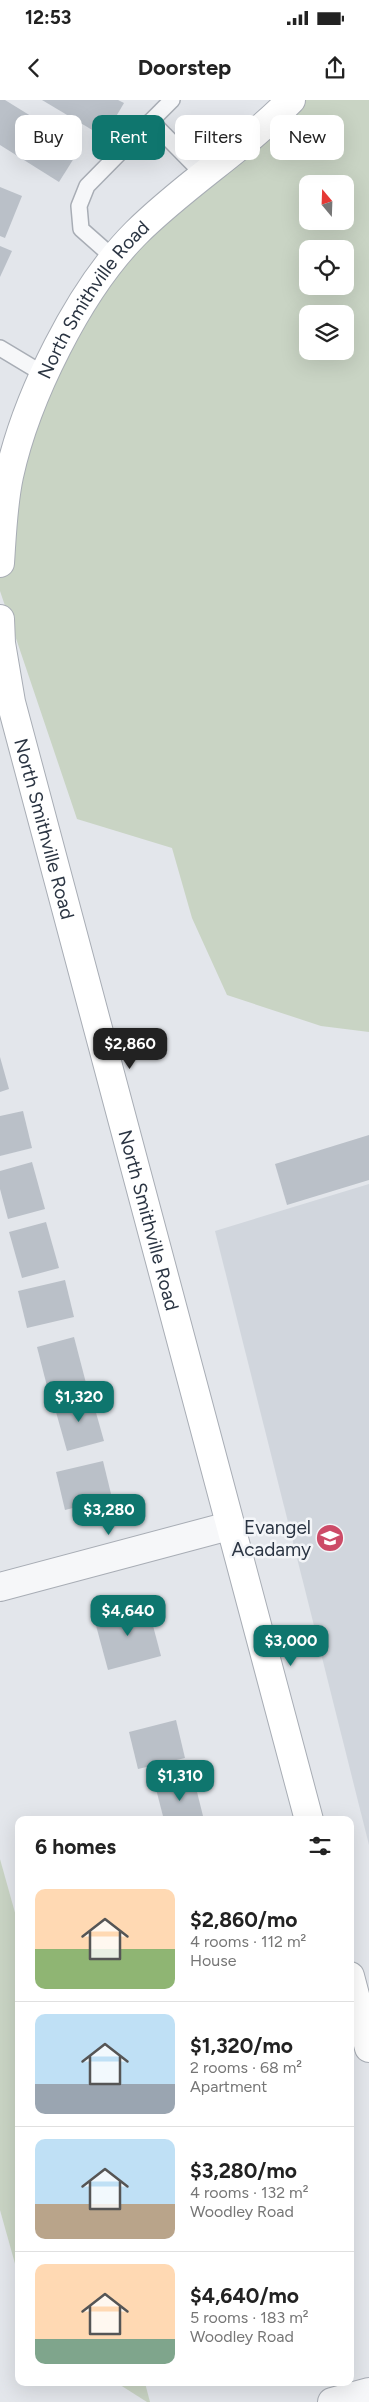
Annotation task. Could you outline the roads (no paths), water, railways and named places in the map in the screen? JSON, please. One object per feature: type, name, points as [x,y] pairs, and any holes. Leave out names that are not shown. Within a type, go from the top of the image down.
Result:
[{"type":"main road","name":"North Smithville Road","points":[[0,563],[4,509],[4,475],[60,341],[84,301],[135,234],[204,175],[226,159],[291,100]]},
{"type":"main road","name":"North Smithville Road","points":[[0,619],[2,660],[10,702],[308,1816]]},
{"type":"main road","points":[[354,1991],[369,2048]]},
{"type":"street","points":[[0,1587],[229,1526]]},
{"type":"street","points":[[332,2402],[369,2392]]},
{"type":"lane","points":[[157,115],[172,100]]},
{"type":"lane","points":[[165,135],[204,175]]},
{"type":"lane","points":[[113,160],[87,186],[78,206],[81,229],[115,259]]},
{"type":"lane","points":[[0,348],[45,375]]},
{"type":"place","name":"Evangel Acadamy","points":[[330,1538]]}]
